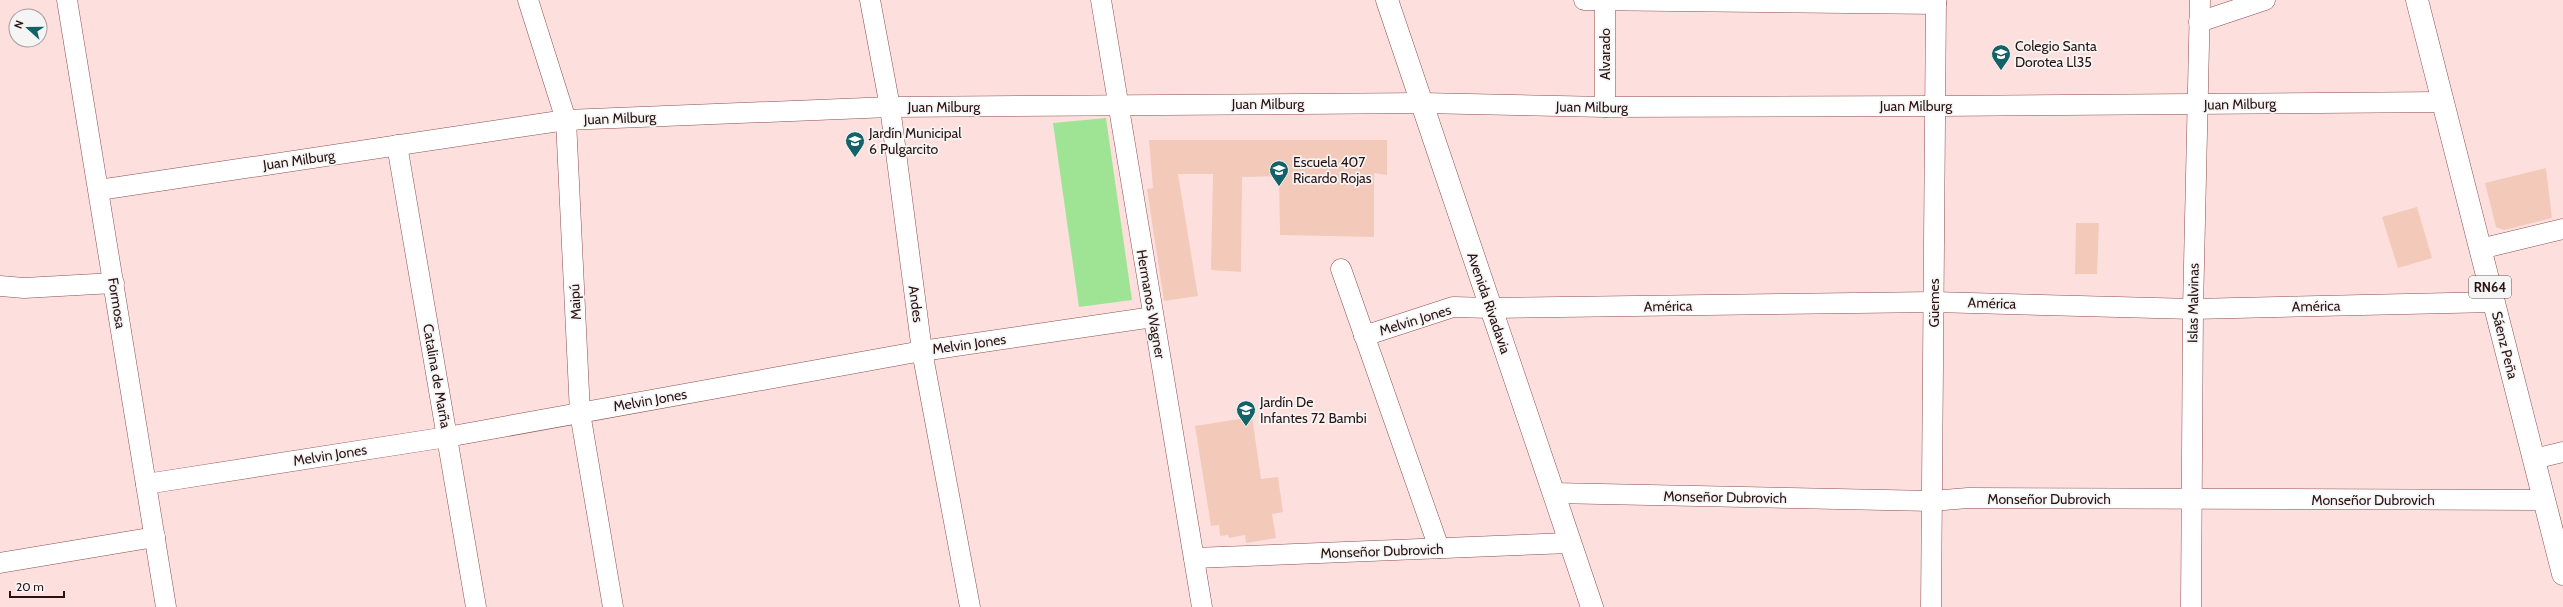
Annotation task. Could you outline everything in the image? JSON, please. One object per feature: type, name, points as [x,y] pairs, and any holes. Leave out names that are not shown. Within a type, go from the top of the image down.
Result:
[{"type":"main road","name":"Avenida Rivadavia","points":[[1386,0],[1592,607]]},
{"type":"main road","name":"Sáenz Peña","points":[[2417,0],[2563,574]]},
{"type":"street","name":"Formosa","points":[[67,0],[166,607]]},
{"type":"street","name":"Maipú","points":[[528,0],[566,120],[580,413],[614,607]]},
{"type":"street","name":"Andes","points":[[870,0],[890,107],[922,350],[970,607]]},
{"type":"street","name":"Hermanos Wagner","points":[[1101,0],[1117,106],[1202,607]]},
{"type":"street","points":[[1584,0],[1936,2]]},
{"type":"street","name":"Alvarado","points":[[1605,0],[1605,107]]},
{"type":"street","name":"Islas Malvinas","points":[[2191,607],[2193,309],[2200,0]]},
{"type":"street","points":[[2199,22],[2265,0]]},
{"type":"street","name":"Güemes","points":[[1932,607],[1936,2]]},
{"type":"street","name":"Juan Milburg","points":[[99,190],[566,120],[890,107],[1422,103],[1605,107],[1935,106],[2443,102]]},
{"type":"street","name":"Catalina de Marña","points":[[398,146],[476,607]]},
{"type":"street","points":[[2480,249],[2563,228]]},
{"type":"street","points":[[1341,269],[1440,548]]},
{"type":"street","points":[[0,286],[24,288],[114,283]]},
{"type":"street","name":"América","points":[[1491,308],[1934,302],[2193,309],[2494,302]]},
{"type":"street","name":"Melvin Jones","points":[[1364,336],[1453,307],[1491,308]]},
{"type":"street","name":"Melvin Jones","points":[[146,484],[447,436],[922,350],[1153,317]]},
{"type":"street","points":[[2534,460],[2563,452]]},
{"type":"street","name":"Monseñor Dubrovich","points":[[1553,493],[1932,501],[1968,498],[2192,500],[2544,500]]},
{"type":"street","points":[[0,563],[155,537]]},
{"type":"street","name":"Monseñor Dubrovich","points":[[1194,558],[1570,543]]},
{"type":"green space","points":[[1106,118],[1132,300],[1079,307],[1053,123]]},
{"type":"building","points":[[1149,140],[1387,140],[1387,175],[1374,173],[1374,237],[1280,235],[1279,176],[1242,177],[1241,272],[1211,270],[1213,174],[1178,174],[1198,296],[1164,301],[1147,189],[1153,188]]},
{"type":"building","points":[[2546,168],[2552,218],[2504,230],[2496,227],[2485,183]]},
{"type":"building","points":[[2417,207],[2432,258],[2398,268],[2382,217]]},
{"type":"building","points":[[2076,223],[2099,223],[2097,274],[2075,274]]},
{"type":"building","points":[[1252,417],[1261,479],[1278,477],[1283,512],[1272,514],[1276,538],[1246,543],[1245,535],[1229,538],[1228,535],[1220,536],[1219,525],[1211,526],[1195,426]]},
{"type":"place","name":"Colegio Santa Dorotea Ll35","points":[[2001,71]]},
{"type":"place","name":"Jardín Municipal 6 Pulgarcito","points":[[855,158]]},
{"type":"place","name":"Escuela 407 Ricardo Rojas","points":[[1279,187]]},
{"type":"place","name":"Jardín De Infantes 72 Bambi","points":[[1246,427]]}]
